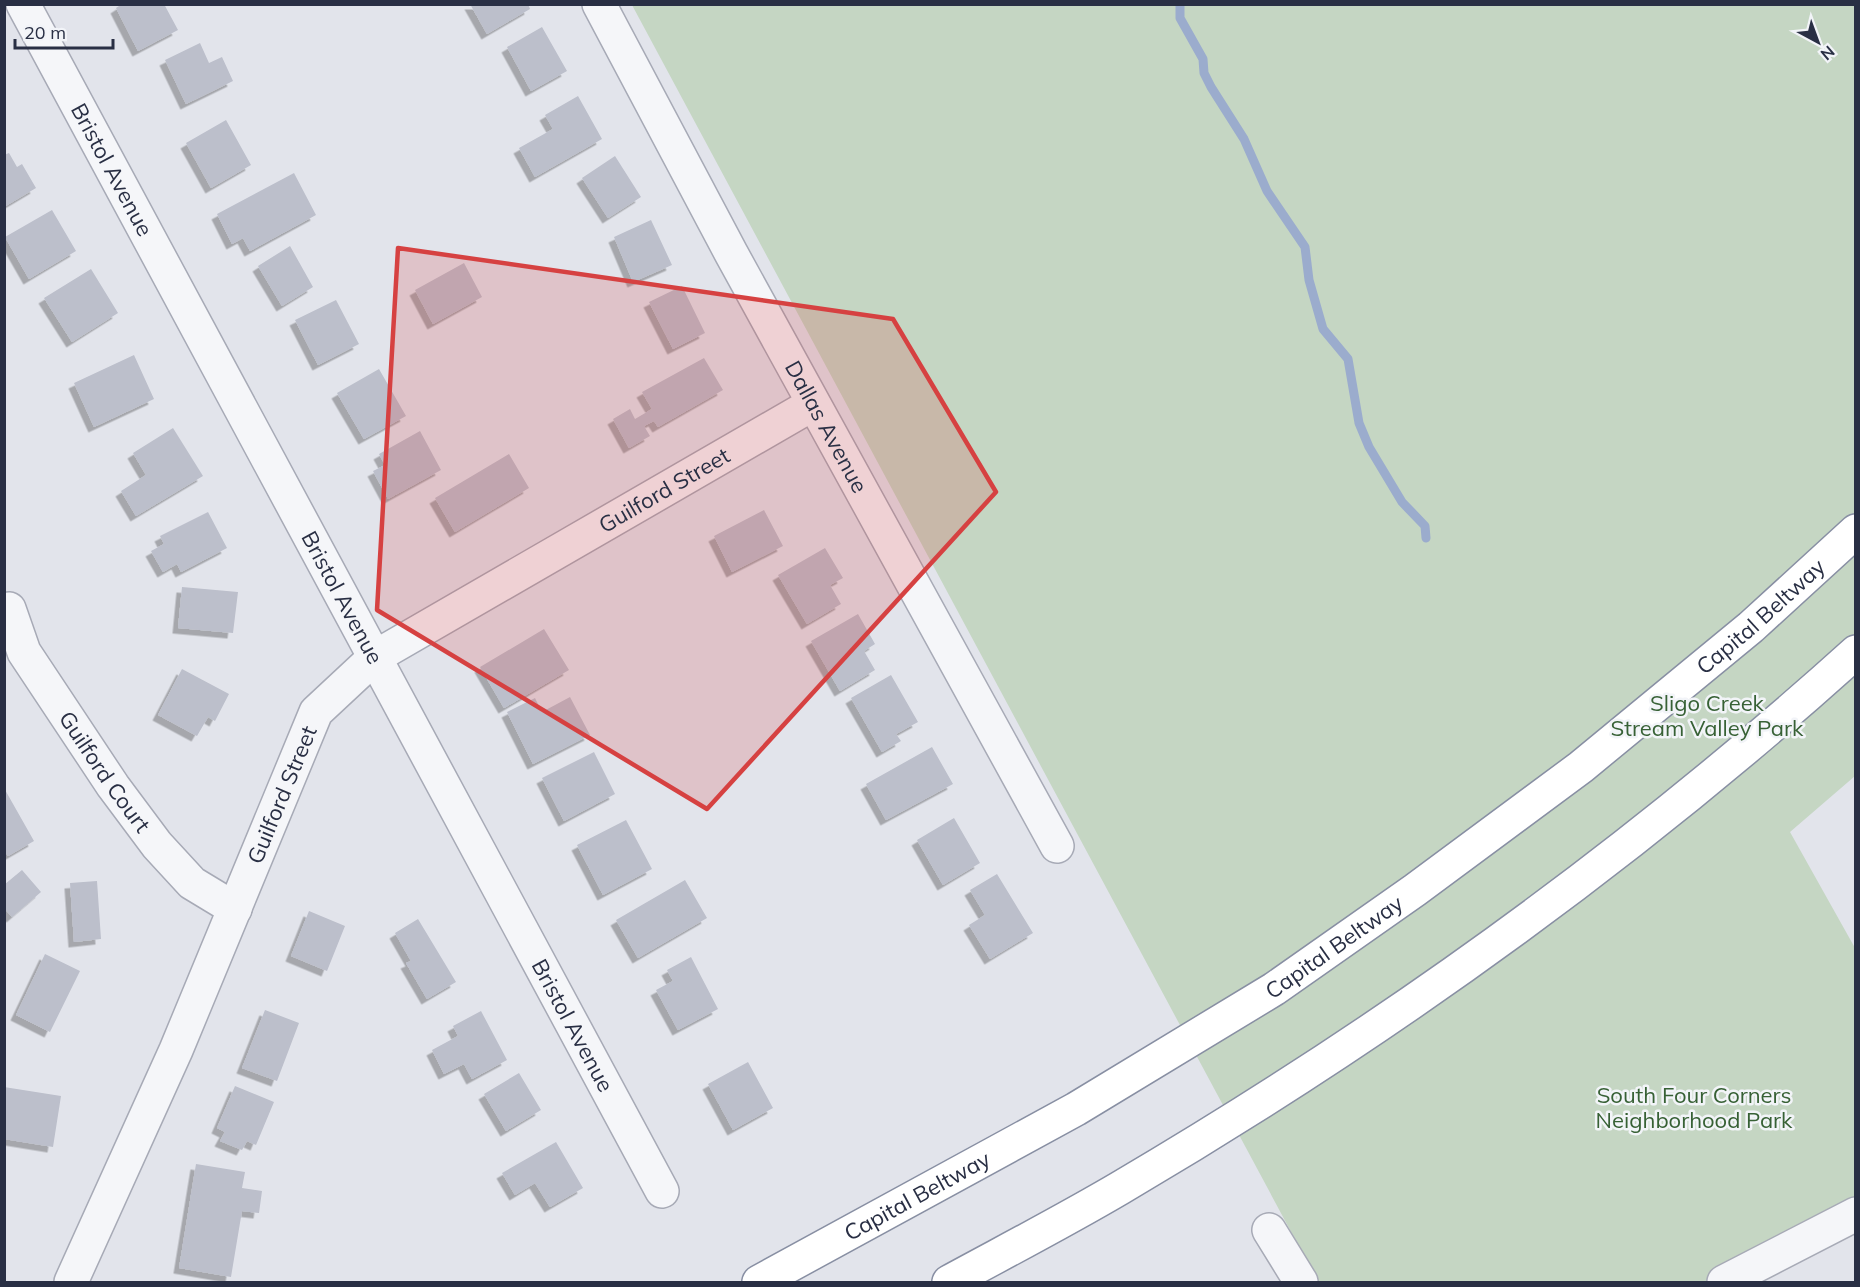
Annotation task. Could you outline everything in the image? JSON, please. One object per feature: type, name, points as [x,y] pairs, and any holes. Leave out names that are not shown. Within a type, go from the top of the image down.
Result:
[{"type":"highway","name":"Capital Beltway","points":[[759,1282],[1076,1109],[1274,989],[1416,890],[1581,767],[1751,627],[1856,531]]},
{"type":"highway","points":[[949,1282],[1119,1189],[1317,1066],[1468,964],[1638,838],[1856,652]]},
{"type":"street","name":"Bristol Avenue","points":[[23,4],[662,1191]]},
{"type":"street","name":"Dallas Avenue","points":[[599,4],[813,404],[1057,846]]},
{"type":"street","name":"Guilford Street","points":[[71,1282],[176,1050],[316,712],[375,657],[813,404]]},
{"type":"street","name":"Guilford Court","points":[[9,609],[24,652],[113,786],[157,845],[192,883],[235,909]]},
{"type":"street","points":[[1724,1282],[1768,1273],[1856,1214]]},
{"type":"street","points":[[1269,1230],[1301,1282]]},
{"type":"highlighted area","points":[[398,248],[893,319],[996,492],[707,809],[377,610]]},
{"type":"green space","points":[[632,5],[1855,5],[1855,776],[1790,832],[1855,948],[1855,1199],[1704,1282],[1318,1282]]},
{"type":"building","points":[[122,4],[164,4],[178,30],[138,51],[116,8]]},
{"type":"building","points":[[470,4],[528,4],[530,9],[487,34]]},
{"type":"building","points":[[542,27],[567,71],[531,91],[507,47]]},
{"type":"building","points":[[200,43],[209,63],[222,57],[233,81],[186,104],[165,60]]},
{"type":"building","points":[[578,96],[602,139],[535,177],[519,148],[553,129],[545,115]]},
{"type":"building","points":[[226,120],[251,165],[211,188],[186,143]]},
{"type":"building","points":[[9,153],[17,167],[22,164],[36,188],[4,207],[4,155]]},
{"type":"building","points":[[615,156],[641,197],[608,218],[582,178]]},
{"type":"building","points":[[294,173],[316,215],[250,251],[243,238],[232,244],[217,214]]},
{"type":"building","points":[[52,210],[76,251],[29,279],[5,237]]},
{"type":"building","points":[[651,220],[672,265],[633,282],[614,237]]},
{"type":"building","points":[[290,246],[313,287],[282,306],[258,266]]},
{"type":"building","points":[[464,263],[482,297],[433,324],[415,290]]},
{"type":"building","points":[[91,269],[118,313],[72,342],[44,298]]},
{"type":"building","points":[[682,286],[705,333],[673,349],[649,302]]},
{"type":"building","points":[[336,300],[359,344],[318,365],[295,320]]},
{"type":"building","points":[[134,355],[154,399],[94,427],[74,383]]},
{"type":"building","points":[[704,358],[723,390],[658,427],[654,421],[644,426],[650,436],[629,448],[613,419],[630,409],[635,419],[652,409],[642,392]]},
{"type":"building","points":[[379,369],[406,416],[364,439],[337,393]]},
{"type":"building","points":[[173,428],[203,476],[136,516],[121,491],[146,475],[133,453]]},
{"type":"building","points":[[420,431],[441,470],[388,499],[373,471],[385,465],[379,454]]},
{"type":"building","points":[[509,454],[529,488],[455,532],[435,498]]},
{"type":"building","points":[[764,510],[783,546],[732,572],[714,536]]},
{"type":"building","points":[[208,512],[227,548],[181,572],[177,564],[163,572],[151,551],[164,544],[160,536]]},
{"type":"building","points":[[825,548],[843,578],[830,585],[841,604],[807,624],[778,575]]},
{"type":"building","points":[[182,587],[238,592],[233,633],[178,628]]},
{"type":"building","points":[[858,614],[875,644],[864,651],[875,670],[840,691],[811,641]]},
{"type":"building","points":[[544,629],[569,670],[504,708],[480,667]]},
{"type":"building","points":[[182,669],[229,694],[215,721],[208,717],[197,736],[158,715]]},
{"type":"building","points":[[891,675],[918,722],[896,734],[901,741],[882,752],[851,698]]},
{"type":"building","points":[[570,697],[590,735],[533,764],[507,712],[535,698],[542,712]]},
{"type":"building","points":[[932,747],[953,784],[886,820],[866,784]]},
{"type":"building","points":[[594,752],[615,794],[564,821],[542,778]]},
{"type":"building","points":[[4,788],[34,841],[8,856],[4,850]]},
{"type":"building","points":[[954,818],[980,863],[943,885],[917,840]]},
{"type":"building","points":[[626,820],[652,869],[603,895],[577,845]]},
{"type":"building","points":[[22,870],[41,892],[12,917],[4,908],[4,885]]},
{"type":"building","points":[[997,874],[1033,933],[990,959],[969,925],[985,915],[970,890]]},
{"type":"building","points":[[685,880],[707,918],[638,958],[616,920]]},
{"type":"building","points":[[97,881],[101,939],[74,942],[70,883]]},
{"type":"building","points":[[309,911],[345,926],[327,971],[291,956]]},
{"type":"building","points":[[418,919],[456,982],[427,999],[406,963],[411,961],[395,933]]},
{"type":"building","points":[[45,954],[80,971],[50,1032],[16,1015]]},
{"type":"building","points":[[691,957],[718,1009],[678,1030],[656,990],[673,981],[667,970]]},
{"type":"building","points":[[265,1010],[299,1023],[277,1081],[242,1068]]},
{"type":"building","points":[[481,1011],[507,1060],[472,1079],[464,1064],[444,1074],[432,1050],[458,1036],[453,1026]]},
{"type":"building","points":[[748,1062],[773,1108],[733,1130],[708,1084]]},
{"type":"building","points":[[519,1073],[541,1110],[506,1131],[484,1094]]},
{"type":"building","points":[[235,1086],[274,1102],[256,1145],[247,1141],[242,1150],[220,1141],[225,1132],[217,1128]]},
{"type":"building","points":[[4,1087],[61,1096],[53,1147],[4,1139]]},
{"type":"building","points":[[556,1142],[583,1188],[550,1207],[535,1183],[515,1195],[502,1173]]},
{"type":"building","points":[[196,1164],[245,1172],[242,1188],[262,1191],[259,1213],[242,1211],[231,1277],[179,1268]]},
{"type":"waterway","points":[[1180,4],[1180,18],[1203,59],[1204,73],[1211,87],[1244,139],[1267,191],[1305,247],[1309,280],[1323,329],[1348,359],[1359,423],[1369,447],[1402,502],[1425,526],[1426,538]]},
{"type":"park label","name":"Sligo Creek Stream Valley Park","points":[[1707,716]]},
{"type":"park label","name":"South Four Corners Neighborhood Park","points":[[1694,1108]]}]
